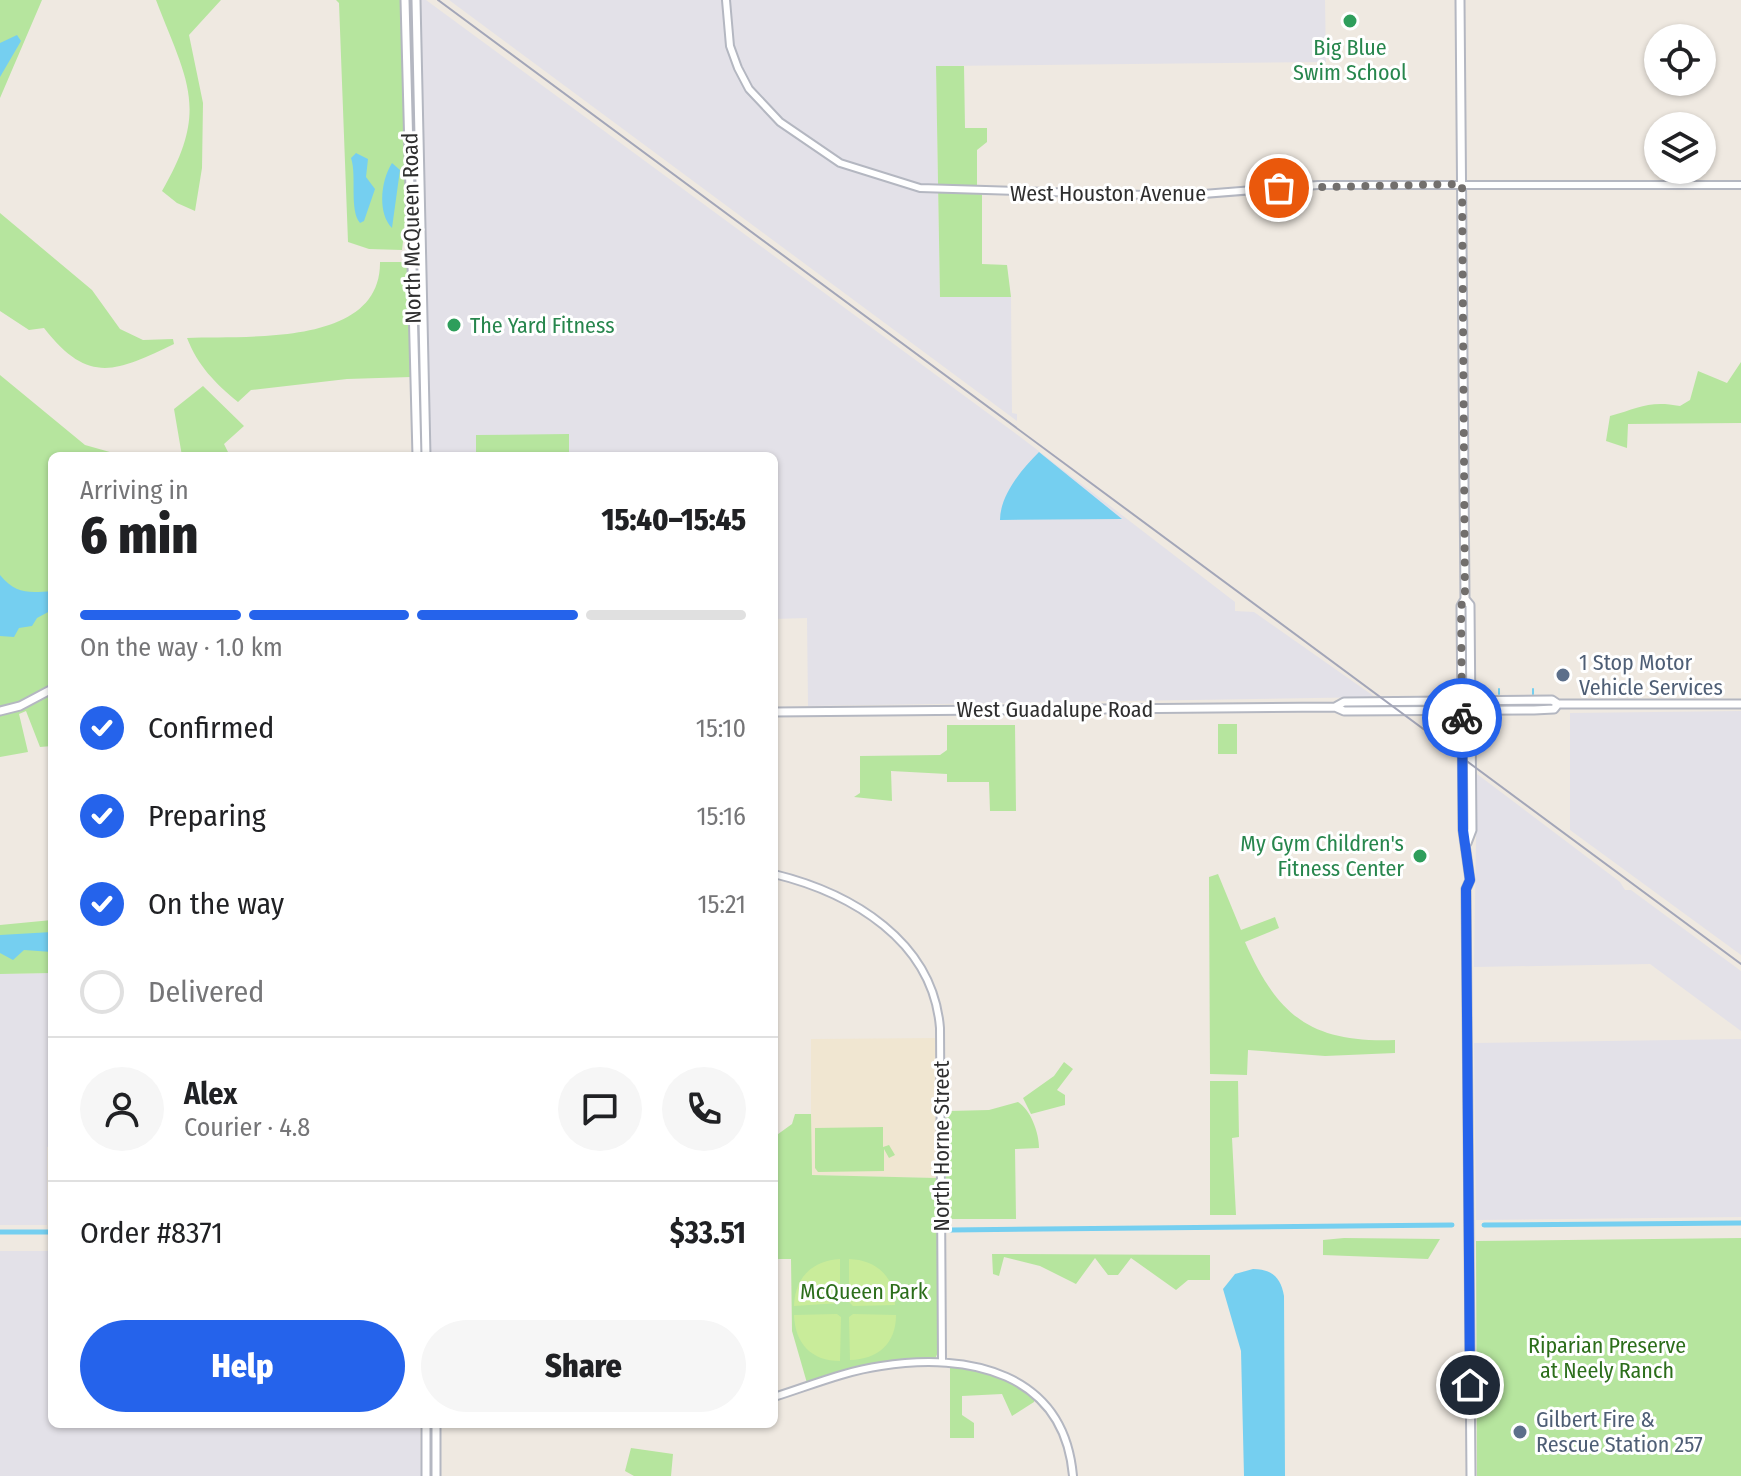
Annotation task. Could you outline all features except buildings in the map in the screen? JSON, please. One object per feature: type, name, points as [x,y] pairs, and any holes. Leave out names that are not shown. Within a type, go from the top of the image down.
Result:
[{"type":"main road","name":"North McQueen Road","points":[[405,0],[417,452]]},
{"type":"main road","name":"North McQueen Road","points":[[416,0],[426,452]]},
{"type":"main road","points":[[1460,0],[1465,599],[1461,606],[1463,830],[1467,843],[1471,1476]]},
{"type":"main road","points":[[407,74],[417,73]]},
{"type":"main road","points":[[1465,599],[1470,605],[1472,700],[1472,830],[1467,843]]},
{"type":"main road","points":[[0,711],[20,706],[48,691]]},
{"type":"main road","name":"West Guadalupe Road","points":[[1335,707],[1344,702],[1462,700],[1552,700],[1558,704],[1741,704]]},
{"type":"main road","name":"West Guadalupe Road","points":[[778,712],[1335,707],[1344,711],[1472,710],[1554,709],[1558,704]]},
{"type":"main road","points":[[426,1428],[426,1476]]},
{"type":"main road","points":[[436,1428],[436,1476]]},
{"type":"street","name":"West Houston Avenue","points":[[726,0],[730,46],[738,68],[749,89],[780,122],[840,163],[864,173],[933,189],[1178,196],[1309,186],[1741,185]]},
{"type":"street","name":"North Horne Street","points":[[778,875],[805,883],[858,909],[901,940],[928,979],[939,1017],[942,1362]]},
{"type":"street","points":[[778,1396],[866,1369],[942,1362],[980,1365],[1019,1382],[1043,1402],[1063,1434],[1073,1476]]},
{"type":"shaded area","points":[[419,0],[426,0],[1023,439],[1235,602],[1235,611],[1254,612],[1375,697],[808,706],[807,618],[778,619],[778,452],[430,452]]},
{"type":"shaded area","points":[[449,0],[1325,0],[1326,62],[936,66],[940,297],[1011,297],[1012,413],[1017,414],[1017,421]]},
{"type":"shaded area","points":[[1741,711],[1741,955],[1570,830],[1570,713]]},
{"type":"shaded area","points":[[1477,774],[1620,882],[1625,890],[1631,890],[1741,971],[1741,1031],[1650,964],[1474,967]]},
{"type":"shaded area","points":[[48,973],[47,1225],[0,1225],[0,974]]},
{"type":"shaded area","points":[[936,1038],[937,1178],[811,1175],[811,1039]]},
{"type":"shaded area","points":[[1741,1039],[1741,1217],[1476,1220],[1474,1043]]},
{"type":"shaded area","points":[[0,1251],[48,1251],[48,1428],[420,1428],[421,1476],[0,1476]]},
{"type":"green space","points":[[0,0],[42,0],[0,98]]},
{"type":"green space","points":[[156,0],[221,0],[189,35],[203,103],[202,168],[195,211],[177,203],[162,191],[186,138],[189,95],[177,52]]},
{"type":"green space","points":[[336,0],[402,0],[407,209],[402,250],[369,249],[348,242],[339,3]]},
{"type":"green space","points":[[936,66],[964,66],[965,128],[987,128],[987,142],[977,150],[977,193],[982,194],[982,264],[1007,265],[1011,297],[940,297]]},
{"type":"green space","points":[[0,213],[92,290],[120,329],[143,340],[173,339],[174,344],[120,366],[90,366],[75,359],[44,328],[29,330],[0,311]]},
{"type":"green space","points":[[380,262],[404,262],[407,265],[411,377],[347,379],[251,390],[238,402],[208,373],[187,338],[273,335],[334,323],[358,310],[374,290]]},
{"type":"green space","points":[[1741,362],[1741,423],[1628,424],[1627,448],[1606,441],[1610,416],[1652,404],[1680,406],[1690,400],[1698,371],[1727,383]]},
{"type":"green space","points":[[0,375],[85,445],[110,452],[48,452],[48,746],[40,747],[26,711],[19,714],[28,752],[0,757]]},
{"type":"green space","points":[[203,386],[244,426],[224,444],[228,452],[181,452],[174,409]]},
{"type":"green space","points":[[569,434],[569,452],[476,452],[476,435]]},
{"type":"green space","points":[[1218,724],[1237,724],[1237,754],[1218,754]]},
{"type":"green space","points":[[947,725],[1015,725],[1016,811],[990,811],[989,782],[947,782],[947,774],[891,771],[892,801],[854,797],[860,793],[860,756],[940,755],[947,750]]},
{"type":"green space","points":[[1218,874],[1241,930],[1275,917],[1279,928],[1245,942],[1258,968],[1285,1007],[1320,1030],[1366,1040],[1395,1040],[1395,1053],[1325,1056],[1248,1050],[1247,1075],[1210,1074],[1209,877]]},
{"type":"green space","points":[[48,920],[48,973],[0,974],[0,925]]},
{"type":"green space","points":[[1064,1062],[1073,1069],[1057,1090],[1065,1095],[1065,1105],[1031,1114],[1023,1098],[1054,1076]]},
{"type":"green space","points":[[1210,1081],[1238,1081],[1239,1137],[1232,1138],[1236,1215],[1210,1215]]},
{"type":"green space","points":[[1018,1102],[1033,1122],[1039,1148],[1015,1149],[1016,1219],[946,1219],[946,1114],[949,1111],[989,1110]]},
{"type":"green space","name":"McQueen Park","points":[[795,1114],[811,1114],[812,1175],[937,1178],[938,1352],[935,1359],[891,1360],[807,1383],[792,1331],[791,1259],[778,1259],[778,1134],[792,1124]]},
{"type":"green space","points":[[883,1127],[883,1147],[889,1145],[895,1155],[889,1158],[884,1149],[884,1171],[818,1172],[815,1168],[815,1128]]},
{"type":"green space","name":"Riparian Preserve at Neely Ranch","points":[[1741,1238],[1741,1476],[1477,1476],[1476,1241]]},
{"type":"green space","points":[[1440,1239],[1428,1259],[1323,1255],[1323,1240]]},
{"type":"green space","points":[[992,1254],[1210,1255],[1210,1280],[1188,1280],[1176,1290],[1131,1258],[1118,1275],[1108,1275],[1095,1258],[1076,1284],[1040,1266],[1004,1257],[999,1276],[993,1274]]},
{"type":"green space","points":[[840,1259],[840,1303],[794,1306],[798,1287],[807,1272],[821,1263]]},
{"type":"green space","points":[[849,1259],[868,1263],[888,1278],[895,1305],[853,1306],[849,1302]]},
{"type":"green space","points":[[837,1314],[841,1317],[840,1361],[821,1358],[807,1349],[798,1334],[794,1315]]},
{"type":"green space","points":[[853,1314],[896,1315],[893,1334],[884,1348],[869,1357],[850,1360],[849,1317]]},
{"type":"green space","points":[[950,1365],[984,1371],[1005,1380],[1025,1391],[1034,1398],[1034,1402],[1012,1416],[1002,1394],[962,1396],[962,1415],[974,1423],[974,1438],[950,1438]]},
{"type":"green space","points":[[631,1448],[673,1454],[671,1476],[634,1476],[625,1471]]},
{"type":"water","points":[[17,35],[21,41],[0,77],[0,43]]},
{"type":"water","points":[[356,153],[368,159],[366,177],[375,189],[364,221],[360,223],[355,210],[351,158]]},
{"type":"water","points":[[392,163],[400,170],[392,228],[384,214],[382,196]]},
{"type":"water","points":[[1039,452],[1122,519],[1000,520],[1003,502],[1012,484]]},
{"type":"water","points":[[0,575],[23,591],[48,591],[48,612],[37,618],[32,626],[19,628],[14,637],[0,636]]},
{"type":"water","points":[[48,932],[48,952],[24,950],[13,960],[0,953],[0,935]]},
{"type":"water","points":[[1253,1269],[1274,1276],[1281,1284],[1284,1296],[1285,1476],[1244,1476],[1241,1351],[1223,1289],[1235,1274]]},
{"type":"waterway","points":[[1586,693],[1588,688]]},
{"type":"waterway","points":[[1499,689],[1499,694]]},
{"type":"waterway","points":[[1533,689],[1533,694]]},
{"type":"waterway","points":[[1484,1225],[1741,1223]]},
{"type":"waterway","points":[[950,1230],[1452,1225]]},
{"type":"waterway","points":[[0,1232],[48,1232]]},
{"type":"railway","points":[[438,0],[1741,964]]},
{"type":"way so far","points":[[1279,188],[1462,184],[1465,599],[1461,606],[1462,718]]},
{"type":"place","name":"Big Blue Swim School","points":[[1350,21]]},
{"type":"place","name":"The Yard Fitness","points":[[454,325]]},
{"type":"place","name":"1 Stop Motor Vehicle Services","points":[[1563,675]]},
{"type":"place","name":"My Gym Children's Fitness Center","points":[[1420,856]]},
{"type":"place","name":"Gilbert Fire & Rescue Station 257","points":[[1520,1432]]},
{"type":"route","points":[[1462,718],[1463,830],[1470,880],[1466,883],[1470,1385]]}]
